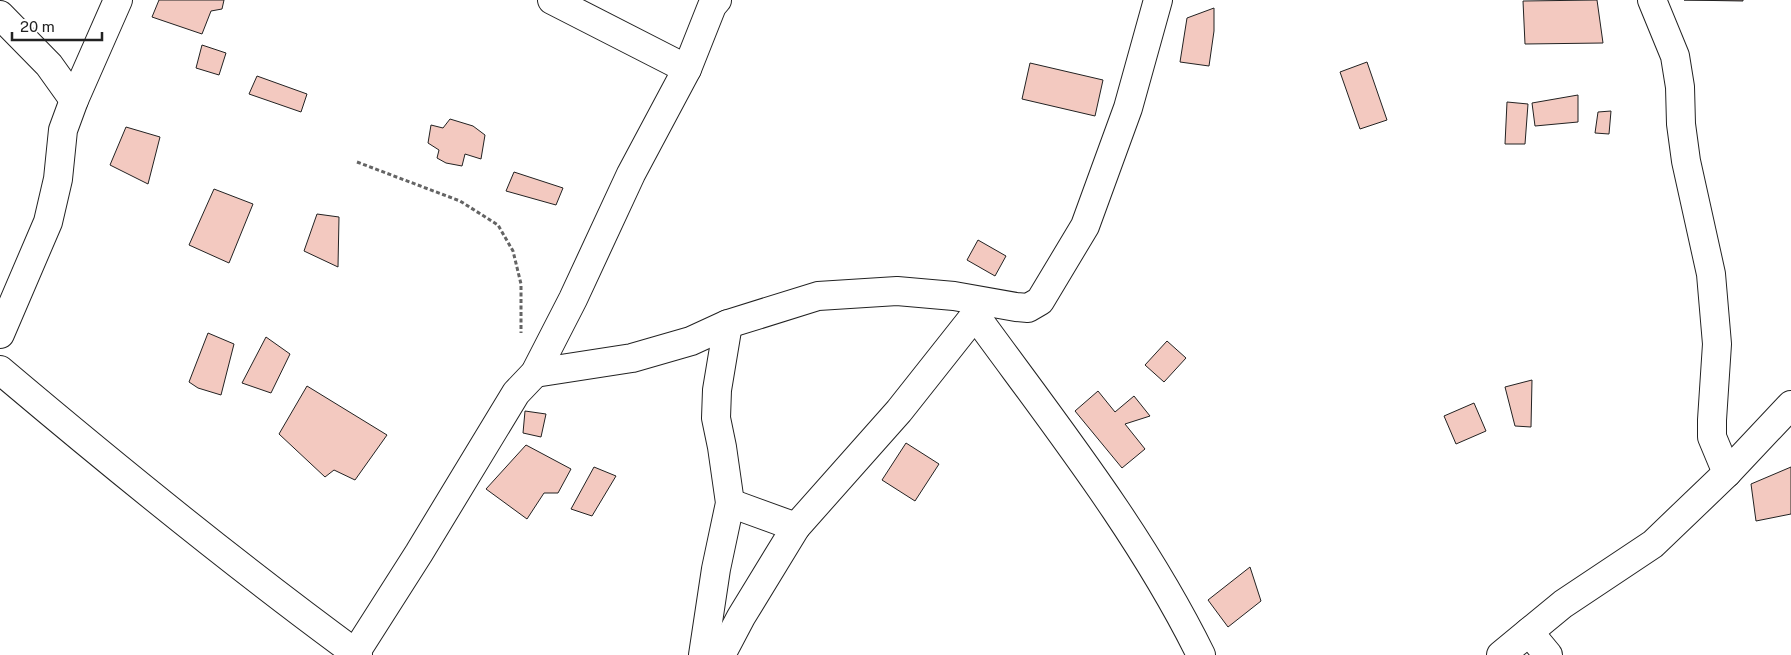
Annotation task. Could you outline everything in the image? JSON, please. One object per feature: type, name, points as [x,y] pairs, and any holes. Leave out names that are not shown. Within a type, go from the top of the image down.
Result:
[{"type":"street","points":[[0,334],[48,222],[58,179],[63,130],[74,100],[118,0]]},
{"type":"street","points":[[552,0],[687,68]]},
{"type":"street","points":[[535,373],[632,358],[691,341],[728,324],[818,296],[897,291],[954,296],[982,309],[1028,308],[1040,301],[1085,226],[1128,108],[1158,0]]},
{"type":"street","points":[[1652,0],[1675,56],[1680,87],[1681,124],[1686,161],[1711,274],[1717,344],[1712,437],[1726,473]]},
{"type":"street","points":[[0,370],[104,458],[356,654],[516,393],[535,373],[573,299],[631,174],[687,68],[714,2]]},
{"type":"street","points":[[0,15],[49,65],[74,100]]},
{"type":"street","points":[[722,655],[741,617],[796,527],[898,410],[982,309]]},
{"type":"street","points":[[982,309],[1107,495],[1181,614],[1201,655]]},
{"type":"street","points":[[703,655],[716,569],[730,503],[716,418],[717,390],[728,324]]},
{"type":"street","points":[[1501,655],[1563,604],[1653,544],[1726,473],[1791,405]]},
{"type":"street","points":[[730,503],[796,527]]},
{"type":"street","points":[[1529,632],[1548,655]]},
{"type":"path","points":[[357,162],[460,202],[498,226],[513,251],[521,284],[522,323],[520,340]]},
{"type":"building","points":[[159,0],[224,0],[222,9],[211,11],[202,34],[152,17]]},
{"type":"building","points":[[1597,0],[1603,43],[1525,44],[1523,1]]},
{"type":"building","points":[[1684,0],[1743,0],[1743,1]]},
{"type":"building","points":[[1214,8],[1214,31],[1209,66],[1180,62],[1187,18]]},
{"type":"building","points":[[202,45],[226,53],[219,75],[196,68]]},
{"type":"building","points":[[1367,62],[1387,120],[1360,129],[1340,72]]},
{"type":"building","points":[[1030,63],[1103,80],[1095,116],[1022,99]]},
{"type":"building","points":[[257,76],[307,94],[301,112],[249,94]]},
{"type":"building","points":[[1578,95],[1578,122],[1535,126],[1532,103]]},
{"type":"building","points":[[1507,102],[1528,104],[1525,144],[1505,144]]},
{"type":"building","points":[[1611,111],[1609,134],[1595,133],[1598,112]]},
{"type":"building","points":[[450,119],[473,126],[485,135],[481,159],[465,154],[462,166],[446,163],[437,158],[439,150],[428,143],[431,125],[443,128]]},
{"type":"building","points":[[126,127],[160,137],[148,184],[110,165]]},
{"type":"building","points":[[514,172],[563,188],[556,205],[506,191]]},
{"type":"building","points":[[214,189],[253,204],[229,263],[189,245]]},
{"type":"building","points":[[317,214],[339,217],[338,267],[304,251]]},
{"type":"building","points":[[978,240],[1006,256],[995,276],[967,260]]},
{"type":"building","points":[[208,333],[234,344],[221,395],[198,388],[189,382]]},
{"type":"building","points":[[266,337],[290,354],[271,393],[242,383]]},
{"type":"building","points":[[1167,341],[1186,358],[1164,382],[1145,365]]},
{"type":"building","points":[[1532,380],[1531,427],[1515,426],[1505,387]]},
{"type":"building","points":[[307,386],[387,435],[355,480],[334,470],[325,477],[279,434]]},
{"type":"building","points":[[1098,391],[1115,412],[1134,396],[1150,416],[1125,424],[1145,449],[1122,468],[1075,411]]},
{"type":"building","points":[[1474,403],[1486,431],[1456,444],[1444,416]]},
{"type":"building","points":[[525,411],[546,414],[541,437],[523,433]]},
{"type":"building","points":[[906,443],[939,464],[915,501],[882,480]]},
{"type":"building","points":[[526,445],[571,469],[558,493],[544,493],[527,519],[486,489]]},
{"type":"building","points":[[594,467],[616,476],[592,516],[571,509]]},
{"type":"building","points":[[1791,467],[1791,514],[1756,521],[1751,484]]},
{"type":"building","points":[[1250,567],[1261,601],[1228,627],[1208,600]]}]
